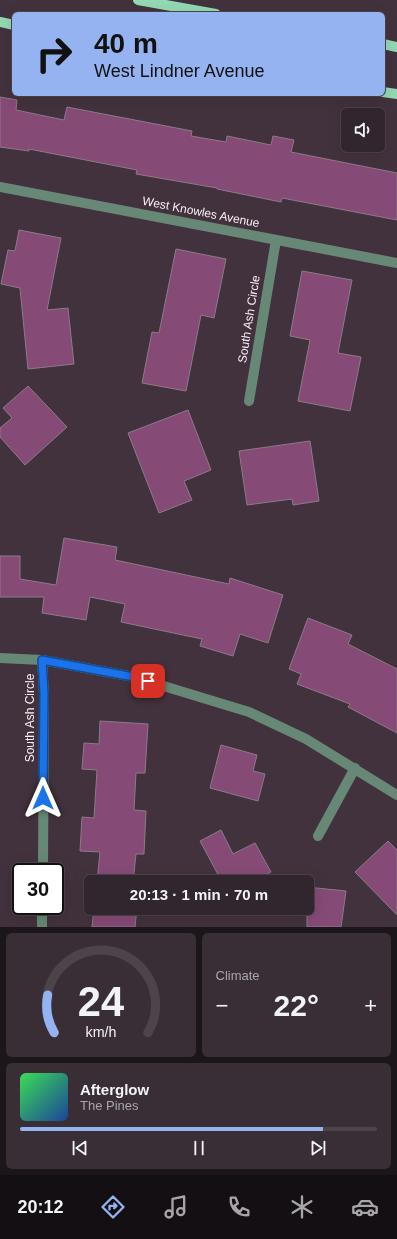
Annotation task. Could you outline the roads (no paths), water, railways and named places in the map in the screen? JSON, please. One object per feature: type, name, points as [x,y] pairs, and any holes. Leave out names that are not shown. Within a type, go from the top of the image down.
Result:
[{"type":"main road","points":[[138,0],[205,12]]},
{"type":"main road","points":[[0,22],[12,25]]},
{"type":"main road","points":[[385,44],[397,47]]},
{"type":"main road","points":[[385,92],[397,94]]},
{"type":"street","name":"West Knowles Avenue","points":[[0,187],[397,263]]},
{"type":"street","name":"South Ash Circle","points":[[249,401],[276,240]]},
{"type":"street","points":[[0,658],[42,660],[134,677],[249,712],[306,739],[397,795]]},
{"type":"street","name":"South Ash Circle","points":[[42,660],[44,694],[42,863]]},
{"type":"street","points":[[318,836],[355,768]]},
{"type":"street","points":[[42,915],[42,927]]}]
